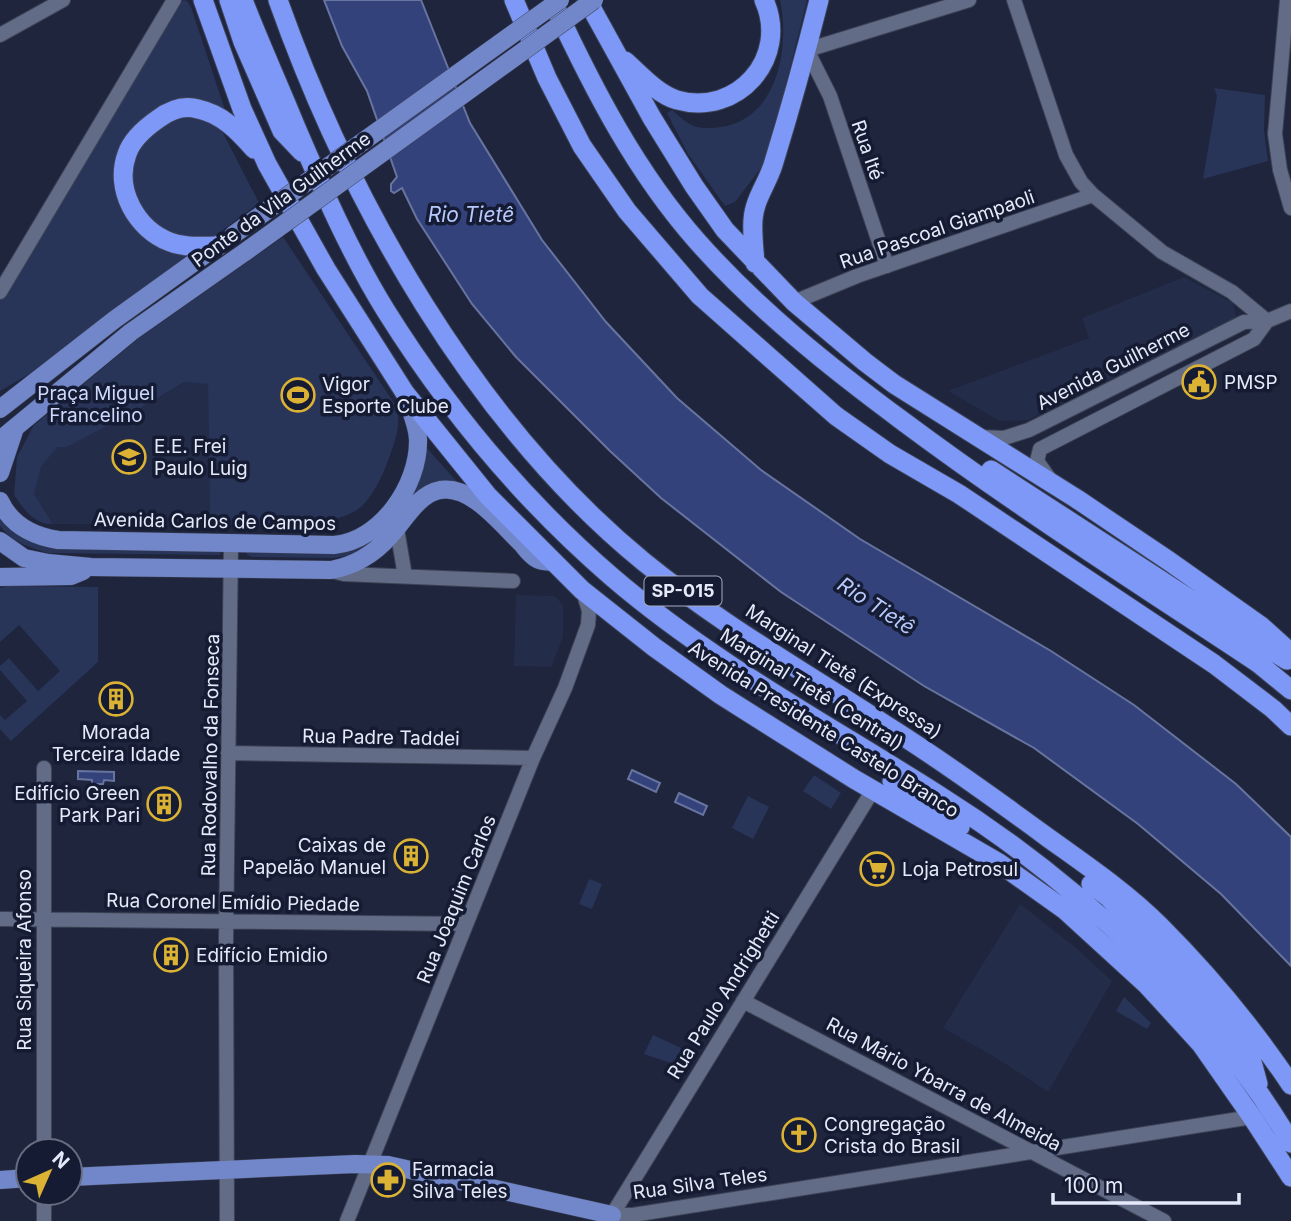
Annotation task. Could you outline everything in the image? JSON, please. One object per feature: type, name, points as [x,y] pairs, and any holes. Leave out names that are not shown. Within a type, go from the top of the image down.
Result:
[{"type":"highway","name":"Avenida Presidente Castelo Branco","points":[[203,0],[234,88],[267,164],[326,269],[405,393],[488,496],[582,590],[654,648],[721,695],[873,790],[999,863],[1065,910],[1147,985],[1201,1044],[1291,1178]]},
{"type":"highway","points":[[229,0],[243,42],[282,131],[310,161]]},
{"type":"highway","name":"Marginal Tietê (Central)","points":[[243,0],[310,161],[346,238],[384,309],[440,392],[523,492],[611,577],[689,638],[941,796],[1083,902],[1154,968],[1219,1040],[1260,1093],[1291,1143]]},
{"type":"highway","name":"Marginal Tietê (Expressa)","points":[[278,0],[321,114],[402,268],[499,411],[559,482],[643,561],[737,631],[957,771],[1129,898],[1161,927],[1256,1033],[1291,1085]]},
{"type":"highway","points":[[514,0],[547,78],[582,146],[627,212],[700,296],[836,416],[890,454],[959,494],[1214,664],[1291,726]]},
{"type":"highway","points":[[551,0],[588,76],[640,166],[697,241],[770,314],[847,380],[954,459],[1258,663],[1291,690]]},
{"type":"highway","points":[[587,0],[652,118],[694,186],[725,230],[794,302],[865,362],[975,436],[1077,499],[1261,626],[1291,653]]},
{"type":"highway","points":[[614,51],[661,92],[673,99],[701,104],[721,100],[741,90],[755,76],[766,56],[772,34],[769,10],[764,0]]},
{"type":"highway","points":[[755,263],[753,219],[758,199],[771,172],[819,0]]},
{"type":"highway","points":[[226,240],[192,247],[170,242],[140,221],[131,208],[123,175],[126,155],[134,140],[164,115],[187,107],[200,109],[221,117],[267,164]]},
{"type":"highway","points":[[954,459],[993,471],[1291,662]]},
{"type":"highway","points":[[765,688],[780,706],[971,835],[999,863]]},
{"type":"highway","points":[[957,771],[975,794],[1108,897],[1174,966],[1235,1034],[1251,1058],[1260,1093]]},
{"type":"main road","name":"Ponte da Vila Guilherme","points":[[4,404],[114,320],[559,0]]},
{"type":"main road","name":"Ponte da Vila Guilherme","points":[[0,440],[131,332],[594,0]]},
{"type":"main road","name":"Avenida Carlos de Campos","points":[[0,501],[16,522],[26,530],[58,540],[342,544],[361,538],[377,526],[407,486],[416,462],[418,434],[405,393]]},
{"type":"main road","points":[[0,473],[15,428]]},
{"type":"main road","points":[[0,541],[24,558],[91,567],[331,570],[345,568],[366,557],[397,529],[425,496],[452,490],[472,498],[537,560],[552,562]]},
{"type":"main road","points":[[0,577],[71,576],[91,567]]},
{"type":"main road","name":"Rua Silva Teles","points":[[84,1176],[370,1164],[403,1167],[579,1214],[610,1218]]},
{"type":"street","points":[[0,36],[63,0]]},
{"type":"street","points":[[0,292],[174,0]]},
{"type":"street","points":[[807,50],[969,0]]},
{"type":"street","points":[[1014,0],[1066,155],[1081,182],[1161,252],[1232,292],[1267,321]]},
{"type":"street","points":[[1288,8],[1275,134],[1280,170],[1291,208]]},
{"type":"street","name":"Rua Ité","points":[[807,50],[830,96],[887,266]]},
{"type":"street","points":[[1275,134],[1291,129]]},
{"type":"street","name":"Rua Pascoal Giampaoli","points":[[794,302],[887,266],[1093,195]]},
{"type":"street","name":"Avenida Guilherme","points":[[975,436],[1004,438],[1016,435],[1244,321],[1267,321],[1291,312]]},
{"type":"street","name":"Avenida Guilherme","points":[[1053,484],[1037,461],[1040,449],[1254,339],[1267,321]]},
{"type":"street","points":[[1105,392],[1114,410]]},
{"type":"street","points":[[397,529],[405,576]]},
{"type":"street","name":"Rua Rodovalho da Fonseca","points":[[227,1221],[231,542]]},
{"type":"street","points":[[331,570],[344,574],[513,581]]},
{"type":"street","name":"Rua Joaquim Carlos","points":[[347,1221],[533,758],[565,688],[588,625],[589,611],[582,590]]},
{"type":"street","name":"Rua Padre Taddei","points":[[228,753],[533,758]]},
{"type":"street","name":"Rua Siqueira Afonso","points":[[44,768],[44,1137]]},
{"type":"street","name":"Rua Paulo Andrighetti","points":[[610,1218],[873,790]]},
{"type":"street","name":"Rua Coronel Emídio Piedade","points":[[0,919],[466,925]]},
{"type":"street","name":"Rua Mário Ybarra de Almeida","points":[[743,1001],[1164,1221]]},
{"type":"street","name":"Rua Silva Teles","points":[[610,1218],[1252,1117]]},
{"type":"shaded area","points":[[1184,277],[1233,303],[1236,317],[1028,420],[1000,421],[948,391],[1089,338],[1082,318]]},
{"type":"shaded area","name":"E.E. Frei Paulo Luig","points":[[184,382],[208,383],[210,525],[53,524],[34,494],[41,467],[57,446],[129,415]]},
{"type":"shaded area","points":[[516,595],[555,596],[563,605],[563,637],[551,667],[514,666]]},
{"type":"shaded area","points":[[1020,904],[1075,947],[1112,981],[1048,1092],[995,1057],[943,1028]]},
{"type":"green space","points":[[183,0],[191,7],[226,113],[220,127],[259,203],[31,373],[0,391],[0,296]]},
{"type":"green space","points":[[780,0],[807,0],[767,160],[735,202],[725,206],[688,154],[667,113],[672,110],[691,125],[711,128],[740,121],[756,110],[776,78],[781,59],[783,19]]},
{"type":"green space","points":[[1214,88],[1265,95],[1264,130],[1268,161],[1203,179],[1217,96]]},
{"type":"green space","name":"Vigor Esporte Clube","points":[[283,237],[396,406],[398,426],[387,464],[363,505],[350,514],[313,523],[210,525],[208,384],[184,382],[129,415],[66,447],[57,447],[41,467],[34,494],[53,524],[40,522],[30,515],[14,495],[17,457],[34,425],[139,338]]},
{"type":"green space","points":[[426,447],[459,484],[401,519],[360,551],[333,558],[247,555],[247,552],[359,545]]},
{"type":"green space","points":[[0,516],[22,538],[43,545],[220,551],[220,555],[48,553],[27,546],[10,536],[0,526]]},
{"type":"green space","points":[[98,587],[98,662],[11,741],[0,729],[0,715],[5,720],[27,701],[0,670],[0,666],[9,658],[38,691],[60,671],[19,625],[0,642],[0,588]]},
{"type":"green space","points":[[208,769],[213,769],[212,838],[208,838]]},
{"type":"green space","points":[[814,775],[841,793],[831,809],[803,791]]},
{"type":"green space","points":[[748,796],[769,807],[753,839],[732,828]]},
{"type":"green space","points":[[589,879],[602,884],[592,909],[579,904]]},
{"type":"green space","points":[[1124,997],[1151,1023],[1147,1029],[1116,1011]]},
{"type":"green space","points":[[653,1035],[694,1054],[685,1068],[644,1054]]},
{"type":"water","name":"Rio Tietê","points":[[324,0],[421,0],[470,123],[542,240],[606,322],[677,398],[761,470],[860,539],[1051,651],[1134,705],[1236,784],[1291,837],[1291,966],[1221,894],[1138,824],[1034,748],[924,686],[781,592],[661,498],[610,451],[516,357],[472,304],[417,219],[402,188],[394,193],[391,191],[391,184],[397,177],[367,91],[342,46]]},
{"type":"water","points":[[632,770],[660,783],[656,792],[628,779]]},
{"type":"water","points":[[78,771],[114,772],[114,781],[104,780],[103,784],[92,784],[92,780],[78,779]]},
{"type":"water","points":[[679,793],[707,806],[703,815],[675,802]]},
{"type":"place","name":"PMSP","points":[[1199,382]]},
{"type":"place","name":"Vigor Esporte Clube","points":[[298,395]]},
{"type":"place","name":"E.E. Frei Paulo Luig","points":[[129,457]]},
{"type":"place","name":"Morada Terceira Idade","points":[[116,699]]},
{"type":"place","name":"Edifício Green Park Pari","points":[[164,804]]},
{"type":"place","name":"Caixas de Papelão Manuel","points":[[411,856]]},
{"type":"place","name":"Loja Petrosul","points":[[877,869]]},
{"type":"place","name":"Edifício Emidio","points":[[171,955]]},
{"type":"place","name":"Congregação Crista do Brasil","points":[[799,1135]]},
{"type":"place","name":"Farmacia Silva Teles","points":[[388,1180]]},
{"type":"park label","name":"Praça Miguel Francelino","points":[[96,404]]}]
